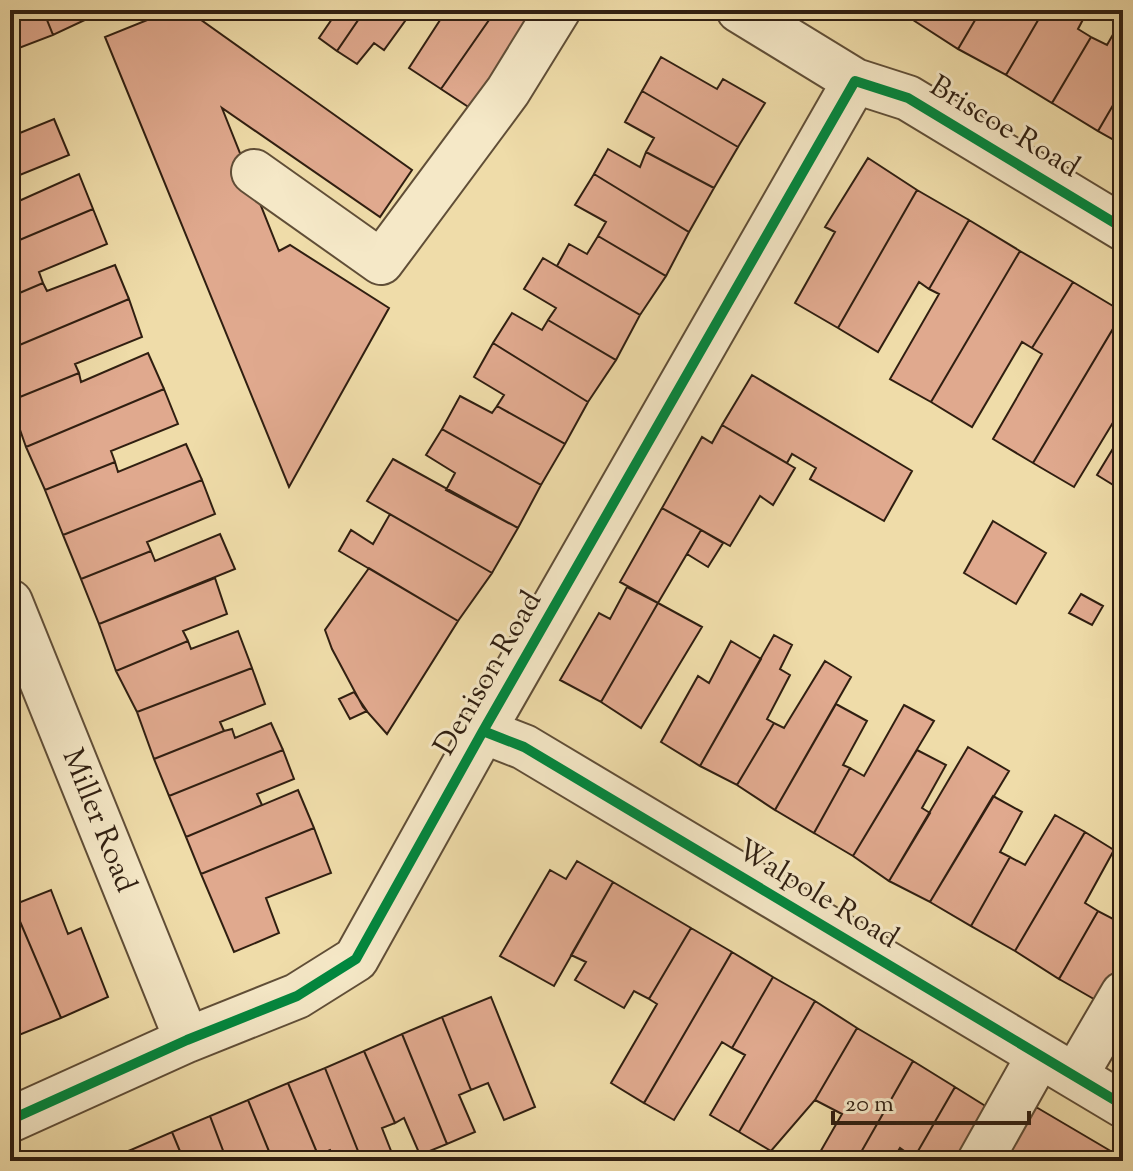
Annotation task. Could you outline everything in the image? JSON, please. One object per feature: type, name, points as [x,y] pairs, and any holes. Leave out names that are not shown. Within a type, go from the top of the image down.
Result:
[{"type":"street","points":[[254,172],[381,262],[508,91],[558,10]]},
{"type":"street","name":"Briscoe Road","points":[[739,10],[855,81],[908,98],[1123,228]]},
{"type":"street","name":"Denison Road","points":[[10,1120],[187,1040],[297,996],[356,959],[855,81]]},
{"type":"street","name":"Miller Road","points":[[10,602],[187,1040]]},
{"type":"street","name":"Walpole Road","points":[[483,731],[524,747],[1123,1105]]},
{"type":"street","points":[[980,1161],[1057,1066],[1123,994]]},
{"type":"building","points":[[10,10],[43,10],[53,35],[19,48],[10,24]]},
{"type":"building","points":[[43,10],[83,10],[87,19],[53,35]]},
{"type":"building","points":[[172,10],[187,10],[412,170],[380,217],[222,108],[279,251],[290,245],[389,308],[289,487],[105,37]]},
{"type":"building","points":[[326,10],[365,10],[337,51],[319,38],[334,16]]},
{"type":"building","points":[[365,10],[413,10],[384,50],[374,43],[357,64],[337,51]]},
{"type":"building","points":[[432,10],[496,10],[441,89],[409,68],[442,17]]},
{"type":"building","points":[[496,10],[572,10],[470,108],[441,89]]},
{"type":"building","points":[[895,10],[919,10],[913,20]]},
{"type":"building","points":[[919,10],[981,10],[958,49],[913,20]]},
{"type":"building","points":[[981,10],[1044,10],[1006,75],[958,49]]},
{"type":"building","points":[[1044,10],[1088,10],[1078,29],[1091,37],[1052,103],[1006,75]]},
{"type":"building","points":[[1123,17],[1123,88],[1098,131],[1052,103],[1091,37],[1107,45]]},
{"type":"building","points":[[661,57],[717,89],[723,79],[765,103],[738,147],[642,91]]},
{"type":"building","points":[[1123,88],[1123,145],[1098,131]]},
{"type":"building","points":[[642,91],[738,147],[714,188],[646,152],[654,138],[625,122]]},
{"type":"building","points":[[54,119],[69,155],[10,179],[10,137]]},
{"type":"building","points":[[608,149],[640,167],[646,152],[714,188],[689,232],[594,174]]},
{"type":"building","points":[[868,158],[917,190],[838,328],[795,303],[835,232],[825,227]]},
{"type":"building","points":[[79,174],[93,209],[10,244],[10,205]]},
{"type":"building","points":[[594,174],[689,232],[666,276],[598,236],[606,222],[575,205]]},
{"type":"building","points":[[917,190],[969,220],[929,289],[919,282],[878,352],[838,328]]},
{"type":"building","points":[[93,209],[107,244],[39,272],[43,283],[10,297],[10,244]]},
{"type":"building","points":[[969,220],[1020,251],[931,402],[890,379],[939,294],[929,289]]},
{"type":"building","points":[[598,236],[666,276],[640,315],[557,266],[569,244],[587,254]]},
{"type":"building","points":[[1020,251],[1073,282],[1032,348],[1022,342],[972,427],[931,402]]},
{"type":"building","points":[[543,258],[640,315],[616,360],[548,320],[556,308],[524,289]]},
{"type":"building","points":[[115,265],[129,299],[10,349],[10,297],[43,283],[47,291]]},
{"type":"building","points":[[1073,282],[1123,312],[1033,463],[993,439],[1042,354],[1032,348]]},
{"type":"building","points":[[129,299],[142,337],[75,364],[79,373],[10,401],[10,349]]},
{"type":"building","points":[[1123,312],[1123,406],[1074,487],[1033,463]]},
{"type":"building","points":[[512,313],[542,330],[548,320],[616,360],[588,402],[493,343]]},
{"type":"building","points":[[493,343],[588,402],[565,444],[497,406],[504,395],[474,377]]},
{"type":"building","points":[[148,353],[164,389],[26,447],[10,401],[79,373],[81,382]]},
{"type":"building","points":[[752,375],[912,471],[884,521],[810,479],[816,468],[792,454],[787,463],[722,425]]},
{"type":"building","points":[[164,389],[178,424],[111,451],[115,462],[45,490],[26,447]]},
{"type":"building","points":[[460,396],[492,413],[497,406],[565,444],[541,485],[442,429]]},
{"type":"building","points":[[722,425],[795,468],[773,505],[760,496],[730,546],[662,508],[702,437],[712,443]]},
{"type":"building","points":[[442,429],[541,485],[518,528],[446,490],[455,473],[426,455]]},
{"type":"building","points":[[1123,432],[1123,491],[1097,475]]},
{"type":"building","points":[[186,444],[202,480],[63,535],[45,490],[115,462],[118,472]]},
{"type":"building","points":[[393,459],[518,528],[492,573],[367,501]]},
{"type":"building","points":[[202,480],[215,514],[147,542],[151,551],[81,579],[63,535]]},
{"type":"building","points":[[662,508],[701,530],[658,603],[620,582]]},
{"type":"building","points":[[390,514],[492,573],[458,621],[339,551],[351,530],[373,544]]},
{"type":"building","points":[[993,521],[1046,553],[1016,604],[964,573]]},
{"type":"building","points":[[701,530],[723,543],[708,567],[687,554]]},
{"type":"building","points":[[220,534],[235,569],[99,624],[81,579],[151,551],[155,561]]},
{"type":"building","points":[[369,568],[458,621],[387,734],[363,707],[325,630]]},
{"type":"building","points":[[215,578],[227,614],[183,631],[188,641],[116,671],[99,624]]},
{"type":"building","points":[[627,587],[658,603],[601,702],[560,680],[599,613],[610,619]]},
{"type":"building","points":[[1081,594],[1103,606],[1092,625],[1069,613]]},
{"type":"building","points":[[658,603],[702,627],[641,728],[601,702]]},
{"type":"building","points":[[238,631],[252,668],[137,712],[116,671],[188,641],[191,649]]},
{"type":"building","points":[[774,635],[792,645],[780,669],[790,675],[767,719],[774,723],[737,785],[700,766]]},
{"type":"building","points":[[731,641],[761,659],[700,766],[661,742],[698,676],[709,683]]},
{"type":"building","points":[[825,661],[851,677],[775,810],[737,785],[774,723],[784,728]]},
{"type":"building","points":[[252,668],[265,704],[220,722],[224,731],[154,759],[137,712]]},
{"type":"building","points":[[354,692],[367,711],[350,719],[339,699]]},
{"type":"building","points":[[836,704],[867,721],[843,765],[850,768],[814,833],[775,810]]},
{"type":"building","points":[[904,705],[934,721],[853,856],[814,833],[850,768],[864,776]]},
{"type":"building","points":[[271,723],[283,750],[169,796],[154,759],[224,731],[232,729],[235,738]]},
{"type":"building","points":[[968,747],[1009,771],[930,902],[889,881]]},
{"type":"building","points":[[283,750],[294,779],[257,794],[262,805],[186,837],[169,796]]},
{"type":"building","points":[[917,750],[946,765],[922,808],[930,813],[889,881],[853,856]]},
{"type":"building","points":[[298,790],[314,828],[201,874],[186,837]]},
{"type":"building","points":[[993,796],[1022,812],[1000,852],[1010,857],[971,926],[930,902]]},
{"type":"building","points":[[1055,815],[1085,832],[1015,951],[971,926],[1010,857],[1025,865]]},
{"type":"building","points":[[314,828],[331,873],[266,898],[279,933],[234,952],[201,874]]},
{"type":"building","points":[[1085,832],[1114,850],[1085,903],[1098,911],[1059,979],[1015,951]]},
{"type":"building","points":[[577,861],[613,882],[554,986],[500,956],[550,870],[566,879]]},
{"type":"building","points":[[613,882],[691,928],[649,999],[634,991],[624,1008],[575,980],[586,962],[571,955]]},
{"type":"building","points":[[51,890],[68,934],[81,928],[108,997],[61,1018],[13,905]]},
{"type":"building","points":[[1123,902],[1123,977],[1106,1006],[1059,979],[1098,911],[1113,919]]},
{"type":"building","points":[[13,905],[61,1018],[19,1035],[10,1013],[10,906]]},
{"type":"building","points":[[691,928],[732,952],[644,1103],[611,1083],[657,1004],[649,999]]},
{"type":"building","points":[[732,952],[773,977],[732,1048],[722,1042],[674,1120],[644,1103]]},
{"type":"building","points":[[773,977],[815,1001],[739,1132],[710,1115],[745,1055],[732,1048]]},
{"type":"building","points":[[491,997],[535,1107],[504,1120],[488,1083],[471,1090],[442,1017]]},
{"type":"building","points":[[815,1001],[857,1028],[815,1100],[771,1151],[739,1132]]},
{"type":"building","points":[[10,1013],[19,1035],[10,1039]]},
{"type":"building","points":[[442,1017],[471,1090],[459,1095],[475,1132],[447,1144],[402,1034]]},
{"type":"building","points":[[857,1028],[913,1061],[856,1161],[815,1161],[842,1114],[815,1100]]},
{"type":"building","points":[[402,1034],[447,1144],[420,1155],[404,1118],[395,1123],[364,1051]]},
{"type":"building","points":[[364,1051],[395,1123],[382,1128],[395,1161],[362,1161],[325,1068]]},
{"type":"building","points":[[913,1061],[955,1087],[914,1158],[900,1148],[892,1161],[856,1161]]},
{"type":"building","points":[[325,1068],[362,1161],[334,1161],[330,1150],[318,1155],[288,1083]]},
{"type":"building","points":[[288,1083],[318,1155],[308,1161],[273,1161],[248,1100]]},
{"type":"building","points":[[955,1087],[995,1112],[965,1161],[920,1161],[914,1158]]},
{"type":"building","points":[[248,1100],[273,1161],[227,1161],[210,1116]]},
{"type":"building","points":[[1036,1107],[1109,1150],[1103,1161],[965,1161],[995,1112],[1024,1127]]},
{"type":"building","points":[[210,1116],[227,1161],[184,1161],[172,1132]]},
{"type":"building","points":[[172,1132],[184,1161],[138,1161],[133,1149]]},
{"type":"building","points":[[133,1149],[138,1161],[103,1161]]},
{"type":"building","points":[[1109,1150],[1123,1158],[1123,1161],[1103,1161]]},
{"type":"cycle path","points":[[10,1120],[187,1040],[297,996],[356,959],[855,81],[908,98],[1123,228]]},
{"type":"cycle path","points":[[483,731],[524,747],[1123,1105]]}]
